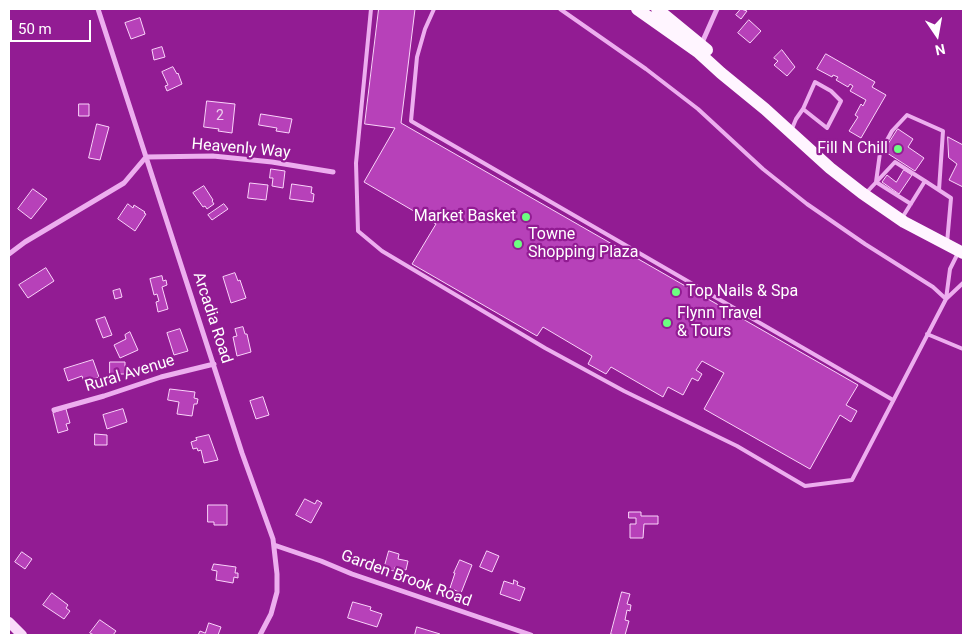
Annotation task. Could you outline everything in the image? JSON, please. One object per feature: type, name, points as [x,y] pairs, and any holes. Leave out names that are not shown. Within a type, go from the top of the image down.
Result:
[{"type":"main road","points":[[637,9],[698,52],[754,99],[830,168],[865,195],[901,220],[961,252]]},
{"type":"main road","points":[[657,9],[701,45],[733,75],[754,99]]},
{"type":"street","name":"Arcadia Road","points":[[98,9],[274,545],[277,592],[271,614],[260,635]]},
{"type":"street","points":[[701,45],[717,9]]},
{"type":"street","name":"Heavenly Way","points":[[146,157],[213,156],[272,162],[333,172]]},
{"type":"street","points":[[9,254],[25,242],[124,184],[146,157]]},
{"type":"street","name":"Rural Avenue","points":[[54,410],[104,396],[160,376],[214,364]]},
{"type":"street","name":"Garden Brook Road","points":[[274,545],[352,574],[531,635]]},
{"type":"street","points":[[9,622],[22,635]]},
{"type":"lane","points":[[371,9],[356,163],[358,231],[382,251],[545,348],[624,391],[737,446],[805,486],[852,480],[946,299],[963,283]]},
{"type":"lane","points":[[434,9],[425,29],[417,57],[411,121],[894,400]]},
{"type":"lane","points":[[560,9],[646,69],[807,204],[933,287],[946,299]]},
{"type":"lane","points":[[791,133],[796,119],[803,110],[816,82],[831,91],[842,101],[827,128],[803,110]]},
{"type":"lane","points":[[876,182],[880,153],[892,131],[907,115],[943,131],[938,190]]},
{"type":"lane","points":[[865,195],[895,162],[950,198],[947,245]]},
{"type":"lane","points":[[876,182],[911,204]]},
{"type":"lane","points":[[901,220],[925,182]]},
{"type":"lane","points":[[946,299],[950,269],[961,252]]},
{"type":"lane","points":[[927,334],[963,349]]},
{"type":"building","name":"Towne Shopping Plaza","points":[[379,9],[415,9],[401,123],[858,385],[846,405],[857,411],[851,422],[840,415],[810,469],[704,409],[724,373],[702,361],[696,370],[702,374],[698,381],[692,378],[683,395],[668,387],[663,397],[611,367],[606,374],[588,364],[592,356],[543,327],[537,336],[412,264],[436,224],[364,182],[395,128],[365,124]]},
{"type":"building","points":[[741,9],[747,11],[741,19],[736,15]]},
{"type":"building","points":[[140,18],[145,34],[131,39],[125,23]]},
{"type":"building","points":[[749,20],[761,31],[750,43],[738,33]]},
{"type":"building","points":[[162,47],[165,57],[154,60],[152,50]]},
{"type":"building","points":[[782,50],[795,67],[787,76],[774,65],[778,61],[774,58]]},
{"type":"building","points":[[826,54],[875,82],[872,87],[886,95],[861,138],[849,131],[858,117],[855,115],[861,104],[863,106],[866,100],[850,91],[853,86],[850,84],[848,87],[836,80],[838,77],[833,75],[832,77],[817,69]]},
{"type":"building","points":[[173,67],[178,73],[182,84],[167,91],[165,86],[168,85],[162,72]]},
{"type":"building","points":[[207,101],[235,104],[232,133],[204,127]]},
{"type":"building","points":[[79,104],[89,104],[89,116],[79,116]]},
{"type":"building","points":[[261,114],[292,119],[289,133],[276,131],[277,128],[259,125]]},
{"type":"building","points":[[97,124],[109,127],[100,160],[89,158]]},
{"type":"building","name":"Fill N Chill","points":[[898,129],[913,139],[908,147],[924,158],[915,171],[884,151]]},
{"type":"building","points":[[948,137],[963,145],[963,187],[949,180],[957,164],[949,158]]},
{"type":"building","points":[[271,169],[285,171],[283,188],[272,186],[273,178],[270,178]]},
{"type":"building","name":"Fill N Chill","points":[[904,170],[912,175],[899,194],[882,182],[887,175],[896,182]]},
{"type":"building","points":[[250,183],[268,185],[266,200],[248,198]]},
{"type":"building","points":[[292,184],[312,187],[311,193],[314,194],[313,202],[290,199]]},
{"type":"building","points":[[204,186],[214,204],[207,209],[205,206],[203,207],[193,193]]},
{"type":"building","points":[[33,189],[47,199],[31,219],[18,209]]},
{"type":"building","points":[[128,204],[133,208],[134,205],[146,214],[135,231],[118,219]]},
{"type":"building","points":[[224,204],[228,209],[212,220],[208,215]]},
{"type":"building","points":[[46,268],[54,281],[28,298],[19,285]]},
{"type":"building","points":[[235,273],[238,281],[240,280],[246,298],[231,303],[223,277]]},
{"type":"building","points":[[162,276],[163,281],[166,280],[167,285],[162,287],[168,309],[158,312],[156,302],[159,301],[157,294],[154,295],[150,279]]},
{"type":"building","points":[[120,289],[122,297],[115,299],[113,291]]},
{"type":"building","points":[[105,317],[112,335],[103,338],[96,320]]},
{"type":"building","points":[[243,327],[245,334],[247,334],[251,352],[237,356],[233,337],[237,336],[235,329]]},
{"type":"building","points":[[180,329],[188,351],[174,355],[167,333]]},
{"type":"building","points":[[130,332],[138,350],[120,358],[114,345],[126,339],[125,335]]},
{"type":"building","points":[[93,360],[99,377],[84,382],[82,376],[68,381],[64,369]]},
{"type":"building","points":[[110,362],[125,362],[125,374],[110,374]]},
{"type":"building","points":[[170,389],[195,392],[194,398],[198,399],[197,404],[194,404],[192,416],[177,414],[179,402],[168,400]]},
{"type":"building","points":[[263,397],[269,415],[256,419],[250,401]]},
{"type":"building","points":[[66,409],[70,423],[66,424],[68,430],[58,433],[53,413]]},
{"type":"building","points":[[123,409],[127,422],[107,429],[103,415]]},
{"type":"building","points":[[95,434],[107,435],[107,445],[95,445]]},
{"type":"building","points":[[209,435],[218,460],[204,463],[201,450],[193,449],[191,442],[197,440],[196,438]]},
{"type":"building","points":[[305,499],[315,504],[317,500],[322,503],[311,523],[296,515]]},
{"type":"building","points":[[208,505],[227,505],[227,525],[214,525],[214,522],[208,522]]},
{"type":"building","points":[[629,512],[641,512],[641,516],[658,516],[658,524],[644,524],[643,538],[630,538],[630,524],[636,524],[636,518],[629,518]]},
{"type":"building","points":[[389,551],[399,554],[398,559],[408,561],[406,570],[395,567],[394,571],[384,569]]},
{"type":"building","points":[[487,551],[499,556],[492,572],[480,567]]},
{"type":"building","points":[[22,552],[32,559],[25,569],[15,562]]},
{"type":"building","points":[[460,560],[472,565],[461,593],[450,588]]},
{"type":"building","points":[[214,564],[236,567],[235,573],[238,573],[238,578],[234,577],[233,583],[216,580],[217,571],[212,570]]},
{"type":"building","points":[[514,580],[518,582],[517,585],[525,588],[520,601],[500,594],[504,581],[513,584]]},
{"type":"building","points":[[622,592],[630,594],[627,604],[631,605],[630,611],[627,610],[625,620],[629,621],[625,635],[615,635],[611,634]]},
{"type":"building","points":[[52,593],[68,605],[66,608],[70,611],[64,619],[43,605]]},
{"type":"building","points":[[353,602],[371,607],[370,610],[382,614],[377,627],[348,618]]},
{"type":"building","points":[[100,620],[116,631],[113,635],[94,635],[90,633]]},
{"type":"building","points":[[209,623],[221,627],[218,635],[198,635],[200,631],[205,633]]},
{"type":"building","points":[[417,627],[440,634],[415,635]]},
{"type":"place","name":"Fill N Chill","points":[[898,149]]},
{"type":"place","name":"Market Basket","points":[[526,217]]},
{"type":"place","name":"Towne Shopping Plaza","points":[[518,244]]},
{"type":"place","name":"Top Nails & Spa","points":[[676,292]]},
{"type":"place","name":"Flynn Travel & Tours","points":[[667,323]]}]
